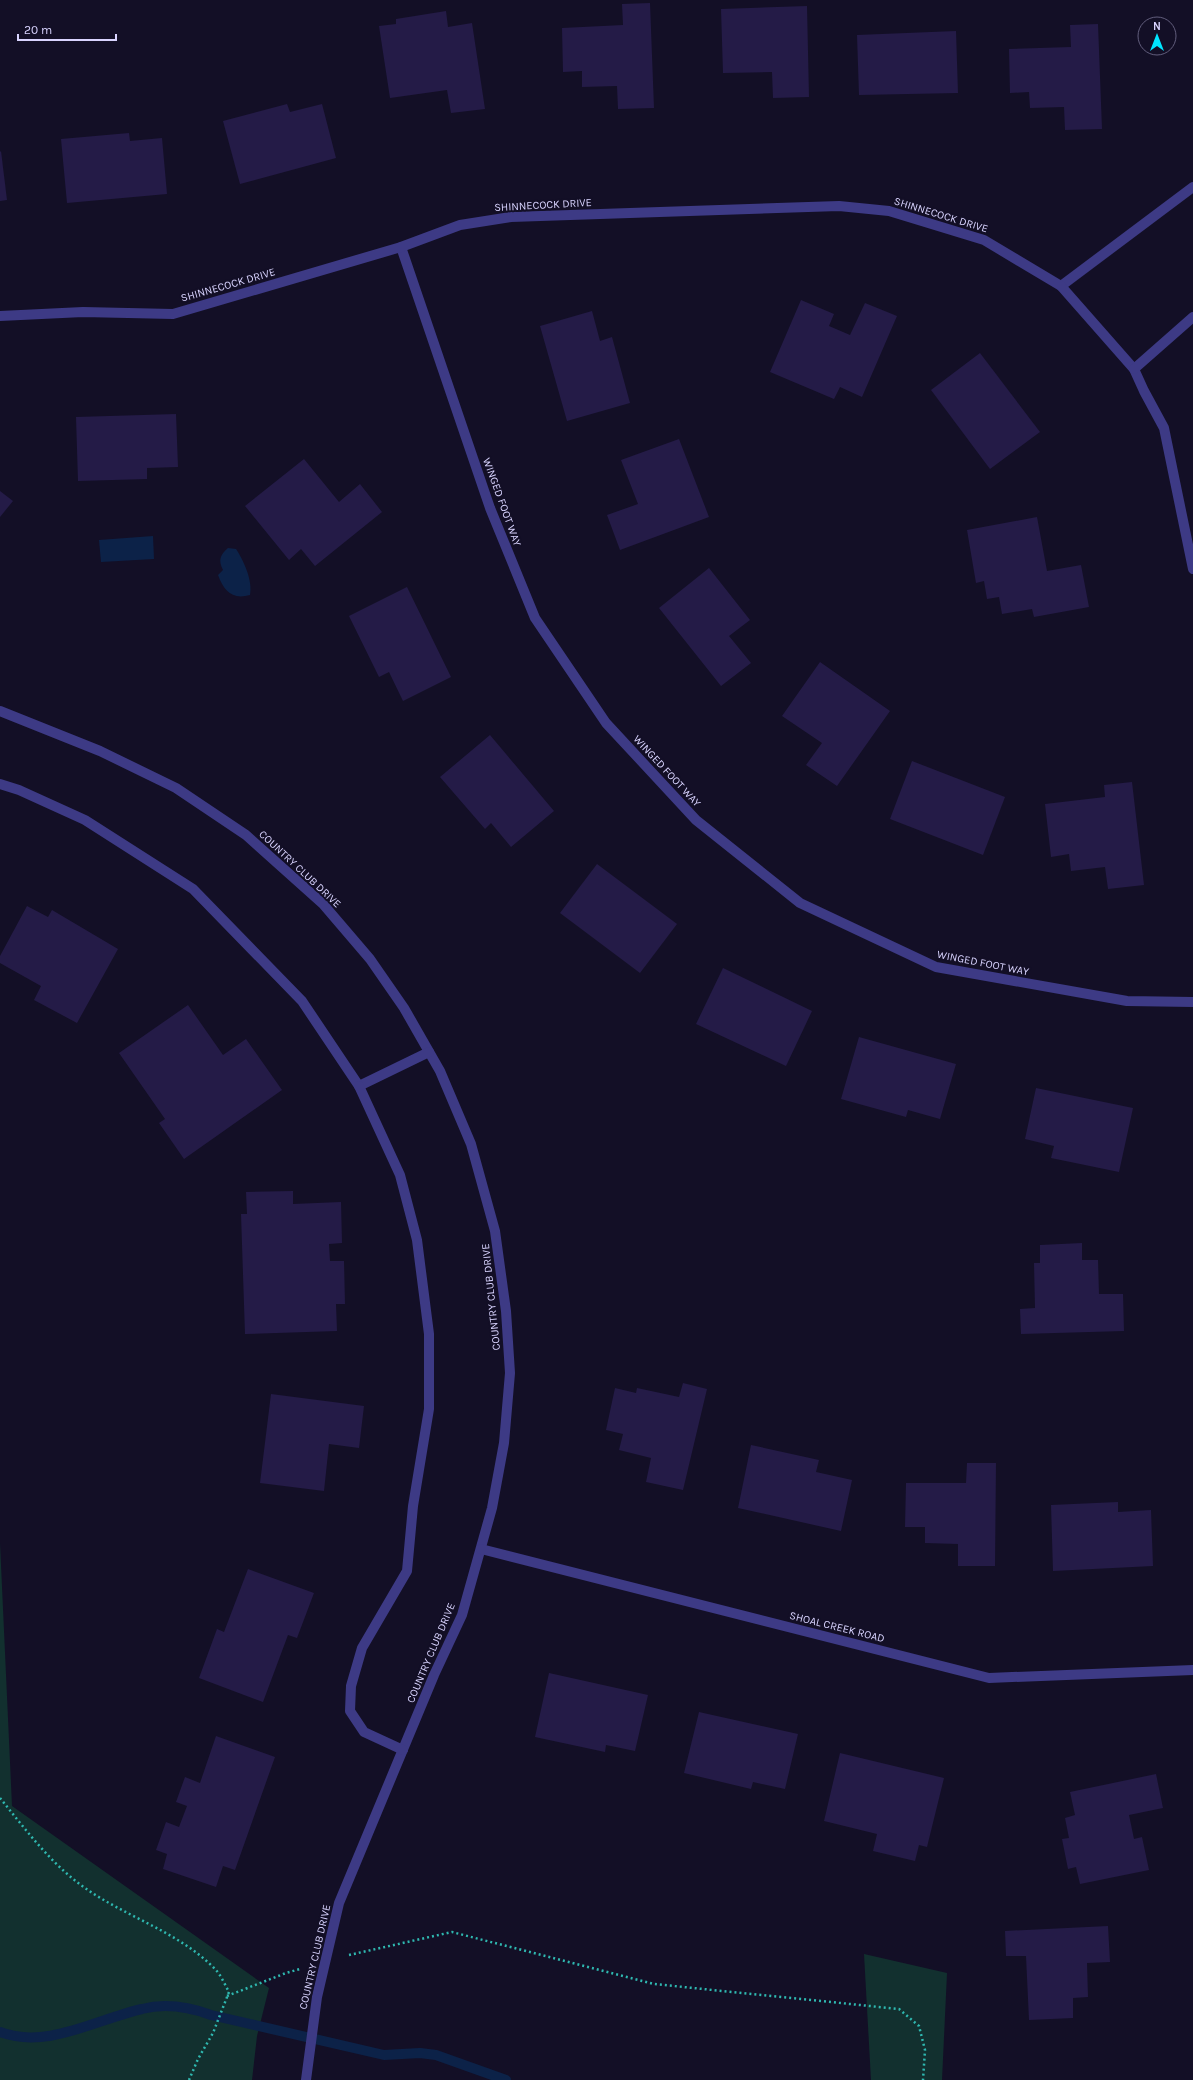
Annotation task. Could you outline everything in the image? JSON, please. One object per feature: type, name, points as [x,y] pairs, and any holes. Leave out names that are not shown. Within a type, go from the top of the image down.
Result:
[{"type":"street","points":[[1061,286],[1193,187]]},
{"type":"street","name":"SHINNECOCK DRIVE","points":[[0,316],[82,312],[173,314],[401,247],[460,225],[511,217],[839,206],[889,211],[984,240],[1061,286],[1134,369],[1164,428],[1193,569]]},
{"type":"street","name":"WINGED FOOT WAY","points":[[401,247],[490,508],[534,618],[606,723],[696,820],[800,903],[936,967],[1127,1001],[1193,1002]]},
{"type":"street","points":[[1134,369],[1193,317]]},
{"type":"street","name":"COUNTRY CLUB DRIVE","points":[[0,711],[100,750],[176,788],[246,835],[323,904],[370,959],[404,1008],[440,1071],[470,1144],[495,1230],[506,1311],[510,1373],[504,1442],[492,1508],[462,1615],[434,1675],[339,1904],[317,1997],[306,2080]]},
{"type":"street","points":[[0,784],[18,790],[85,820],[193,889],[302,1001],[359,1086],[400,1174],[417,1240],[429,1334],[429,1409],[413,1506],[406,1571],[362,1648],[351,1686],[350,1711],[364,1732],[403,1750]]},
{"type":"street","points":[[359,1086],[429,1052]]},
{"type":"street","name":"SHOAL CREEK ROAD","points":[[481,1549],[989,1678],[1193,1670]]},
{"type":"path","points":[[0,1798],[53,1862],[85,1888],[114,1905],[149,1922],[192,1951],[215,1969],[229,1992],[213,2033],[198,2059],[189,2080]]},
{"type":"path","points":[[227,1996],[286,1972],[382,1946],[452,1932],[654,1984],[899,2010],[919,2026],[925,2050],[923,2080]]},
{"type":"green space","points":[[0,1543],[12,1806],[269,1988],[257,2036],[252,2080],[0,2080]]},
{"type":"green space","points":[[864,1954],[947,1973],[942,2080],[871,2080]]},
{"type":"water","points":[[153,536],[154,559],[101,562],[99,540]]},
{"type":"water","points":[[228,548],[236,549],[245,565],[251,589],[250,595],[234,595],[226,590],[220,581],[218,575],[223,570],[220,560],[223,553]]},
{"type":"building","points":[[650,3],[654,108],[618,109],[617,86],[582,87],[582,71],[563,72],[562,28],[623,25],[622,4]]},
{"type":"building","points":[[807,6],[809,97],[773,98],[772,72],[723,73],[721,9]]},
{"type":"building","points":[[446,11],[448,27],[472,23],[485,109],[451,113],[447,90],[390,98],[379,26],[396,24],[396,19]]},
{"type":"building","points":[[1098,24],[1102,129],[1065,130],[1064,107],[1030,108],[1029,92],[1010,93],[1009,49],[1071,47],[1070,25]]},
{"type":"building","points":[[956,31],[958,93],[859,95],[857,35]]},
{"type":"building","points":[[287,104],[290,112],[322,104],[336,158],[240,184],[223,121]]},
{"type":"building","points":[[129,133],[130,141],[162,138],[167,194],[67,203],[61,139]]},
{"type":"building","points":[[1,151],[7,200],[0,201],[0,152]]},
{"type":"building","points":[[801,300],[834,314],[829,326],[850,335],[865,303],[897,316],[862,397],[840,387],[834,399],[770,372]]},
{"type":"building","points":[[592,311],[600,341],[612,337],[630,403],[567,421],[540,326]]},
{"type":"building","points":[[980,353],[1040,432],[990,469],[931,390]]},
{"type":"building","points":[[176,414],[178,467],[147,468],[147,479],[78,481],[76,417]]},
{"type":"building","points":[[679,439],[709,517],[620,550],[607,515],[638,504],[621,460]]},
{"type":"building","points":[[304,459],[339,502],[360,484],[382,512],[315,566],[301,549],[289,560],[245,506]]},
{"type":"building","points":[[0,491],[13,501],[0,517]]},
{"type":"building","points":[[1037,517],[1047,571],[1081,565],[1089,607],[1034,617],[1032,609],[1002,614],[999,597],[987,599],[984,581],[976,583],[967,530]]},
{"type":"building","points":[[709,568],[750,620],[729,636],[751,663],[721,686],[659,608]]},
{"type":"building","points":[[407,587],[451,677],[403,701],[389,672],[379,677],[349,616]]},
{"type":"building","points":[[820,662],[890,711],[837,786],[806,765],[822,743],[782,716]]},
{"type":"building","points":[[490,735],[554,811],[511,847],[491,823],[485,829],[440,777]]},
{"type":"building","points":[[912,761],[1005,797],[983,855],[890,819]]},
{"type":"building","points":[[1132,782],[1144,885],[1108,889],[1105,867],[1071,871],[1069,854],[1051,857],[1045,804],[1105,797],[1104,785]]},
{"type":"building","points":[[597,864],[677,924],[640,973],[560,913]]},
{"type":"building","points":[[27,906],[48,917],[52,910],[118,949],[77,1023],[34,1000],[41,986],[0,963],[0,956]]},
{"type":"building","points":[[723,968],[812,1011],[786,1066],[696,1024]]},
{"type":"building","points":[[188,1005],[223,1055],[246,1039],[282,1090],[184,1159],[159,1123],[165,1119],[119,1053]]},
{"type":"building","points":[[859,1037],[956,1064],[940,1119],[908,1110],[906,1117],[841,1099]]},
{"type":"building","points":[[1036,1088],[1133,1108],[1119,1172],[1051,1158],[1054,1146],[1025,1139]]},
{"type":"building","points":[[293,1191],[293,1204],[341,1202],[342,1243],[329,1244],[330,1261],[344,1261],[345,1304],[336,1304],[337,1331],[245,1334],[241,1214],[247,1214],[246,1192]]},
{"type":"building","points":[[1082,1243],[1082,1260],[1098,1260],[1099,1294],[1123,1294],[1124,1331],[1021,1334],[1020,1309],[1035,1308],[1034,1263],[1040,1263],[1040,1245]]},
{"type":"building","points":[[683,1383],[707,1389],[683,1490],[646,1482],[651,1458],[619,1450],[623,1434],[606,1430],[615,1388],[636,1393],[637,1388],[679,1397]]},
{"type":"building","points":[[271,1394],[364,1406],[359,1448],[329,1444],[324,1491],[260,1483]]},
{"type":"building","points":[[751,1445],[819,1460],[816,1472],[852,1480],[841,1531],[738,1508]]},
{"type":"building","points":[[967,1463],[996,1463],[995,1566],[958,1566],[958,1544],[925,1543],[925,1527],[905,1527],[906,1483],[966,1483]]},
{"type":"building","points":[[1118,1502],[1118,1512],[1151,1510],[1153,1566],[1053,1571],[1051,1505]]},
{"type":"building","points":[[248,1569],[314,1593],[297,1638],[288,1635],[263,1702],[199,1678],[217,1629],[224,1632]]},
{"type":"building","points":[[549,1673],[648,1695],[635,1751],[606,1745],[605,1752],[535,1737]]},
{"type":"building","points":[[699,1712],[798,1734],[785,1789],[753,1782],[751,1789],[684,1773]]},
{"type":"building","points":[[216,1736],[275,1757],[235,1870],[223,1866],[216,1887],[163,1869],[167,1854],[156,1850],[166,1822],[179,1827],[187,1806],[176,1802],[185,1777],[200,1783]]},
{"type":"building","points":[[840,1753],[944,1778],[927,1847],[919,1845],[915,1861],[873,1851],[877,1834],[824,1821]]},
{"type":"building","points":[[1156,1774],[1163,1808],[1129,1815],[1134,1839],[1142,1837],[1149,1870],[1080,1884],[1076,1867],[1068,1869],[1062,1839],[1069,1838],[1065,1818],[1075,1815],[1070,1792]]},
{"type":"building","points":[[1108,1926],[1110,1962],[1087,1963],[1088,1997],[1073,1998],[1073,2018],[1029,2020],[1026,1956],[1006,1956],[1005,1931]]},
{"type":"waterway","points":[[0,2032],[17,2037],[53,2035],[71,2031],[142,2009],[168,2006],[194,2010],[384,2055],[420,2053],[436,2055],[506,2080]]}]
